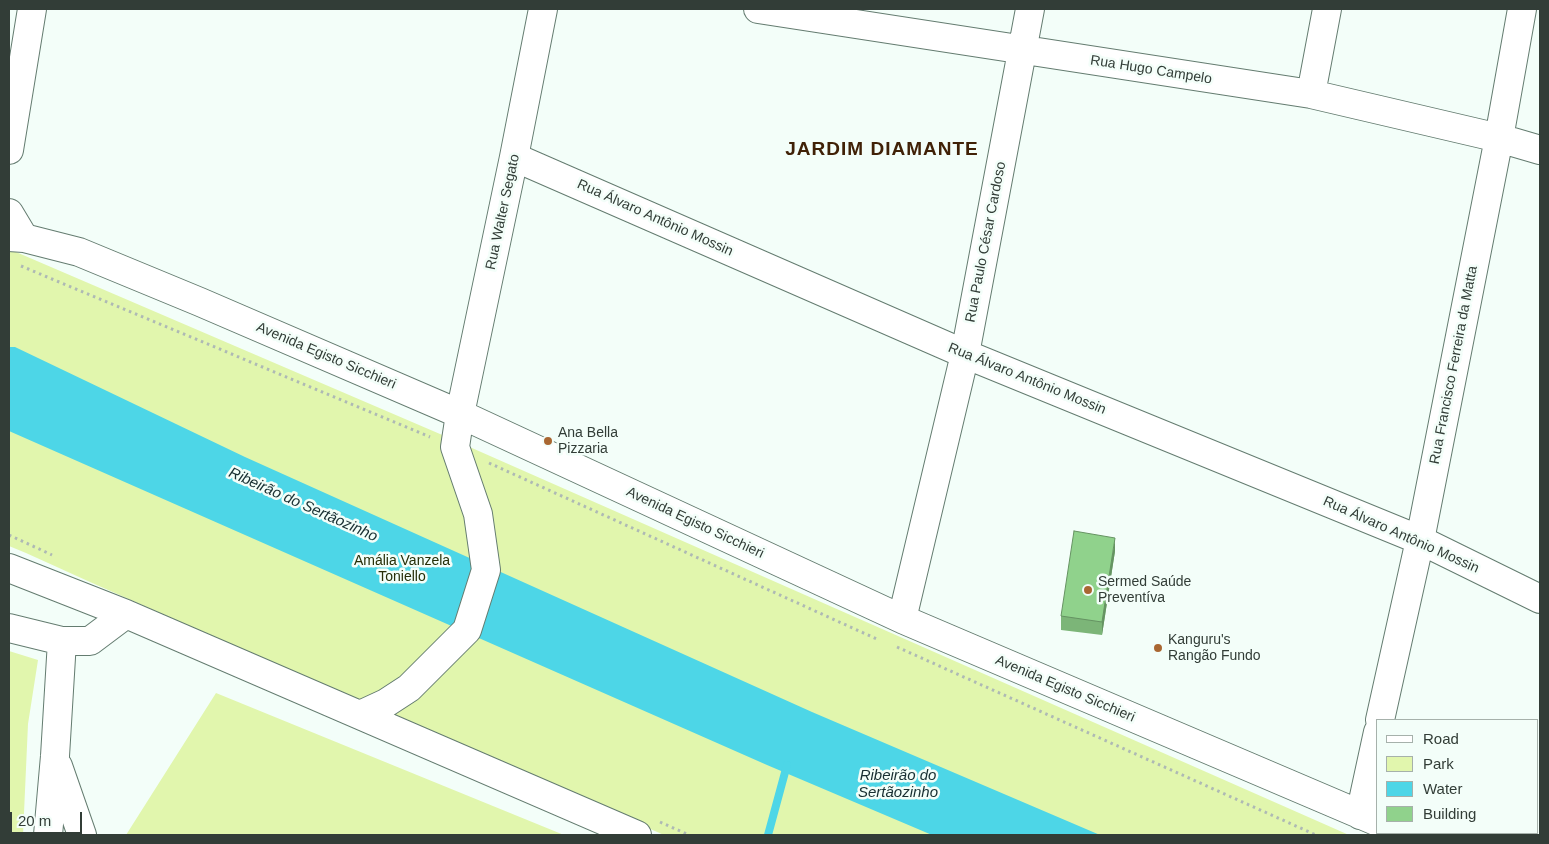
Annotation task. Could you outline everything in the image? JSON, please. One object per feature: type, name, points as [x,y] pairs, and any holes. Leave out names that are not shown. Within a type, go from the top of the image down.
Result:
[{"type":"street","points":[[9,150],[32,9]]},
{"type":"street","name":"Rua Walter Segato","points":[[454,448],[543,9]]},
{"type":"street","name":"Rua Hugo Campelo","points":[[758,9],[1311,94],[1498,138],[1540,150]]},
{"type":"street","name":"Rua Paulo César Cardoso","points":[[902,619],[966,354],[1030,9]]},
{"type":"street","points":[[1311,94],[1327,9]]},
{"type":"street","name":"Rua Francisco Ferreira da Matta","points":[[1380,719],[1420,540],[1522,9]]},
{"type":"street","name":"Rua Álvaro Antônio Mossin","points":[[514,157],[966,354],[1420,540],[1540,599]]},
{"type":"street","points":[[9,213],[16,238]]},
{"type":"street","name":"Avenida Egisto Sicchieri","points":[[16,238],[79,252],[209,306],[460,414],[902,619],[1369,818]]},
{"type":"street","points":[[360,715],[386,703],[409,688],[467,630],[486,570],[478,514],[454,448]]},
{"type":"street","points":[[9,568],[126,614],[637,835]]},
{"type":"street","points":[[9,628],[62,641],[90,641],[126,614]]},
{"type":"street","points":[[48,835],[62,641]]},
{"type":"street","points":[[1369,818],[1376,751]]},
{"type":"street","points":[[55,756],[82,835]]},
{"type":"path","points":[[16,264],[454,448],[879,640]]},
{"type":"path","points":[[888,644],[1316,835]]},
{"type":"green space","name":"Amália Vanzela Toniello","points":[[9,249],[447,437],[1349,835],[664,835],[9,546]]},
{"type":"green space","points":[[9,651],[38,660],[28,724],[23,835],[9,835]]},
{"type":"green space","points":[[216,693],[564,835],[126,835]]},
{"type":"water","name":"Ribeirão do Sertãozinho","points":[[9,347],[15,347],[245,457],[812,712],[1100,835],[932,835],[767,765],[9,431]]},
{"type":"building","name":"Sermed Saúde Preventíva","points":[[1074,531],[1115,538],[1102,622],[1061,616]]},
{"type":"waterway","points":[[768,835],[787,765]]},
{"type":"place","name":"Ana Bella Pizzaria","points":[[548,441]]},
{"type":"place","name":"Sermed Saúde Preventíva","points":[[1088,590]]},
{"type":"place","name":"Kanguru's Rangão Fundo","points":[[1158,648]]},
{"type":"district","name":"JARDIM DIAMANTE","points":[[882,150]]}]
